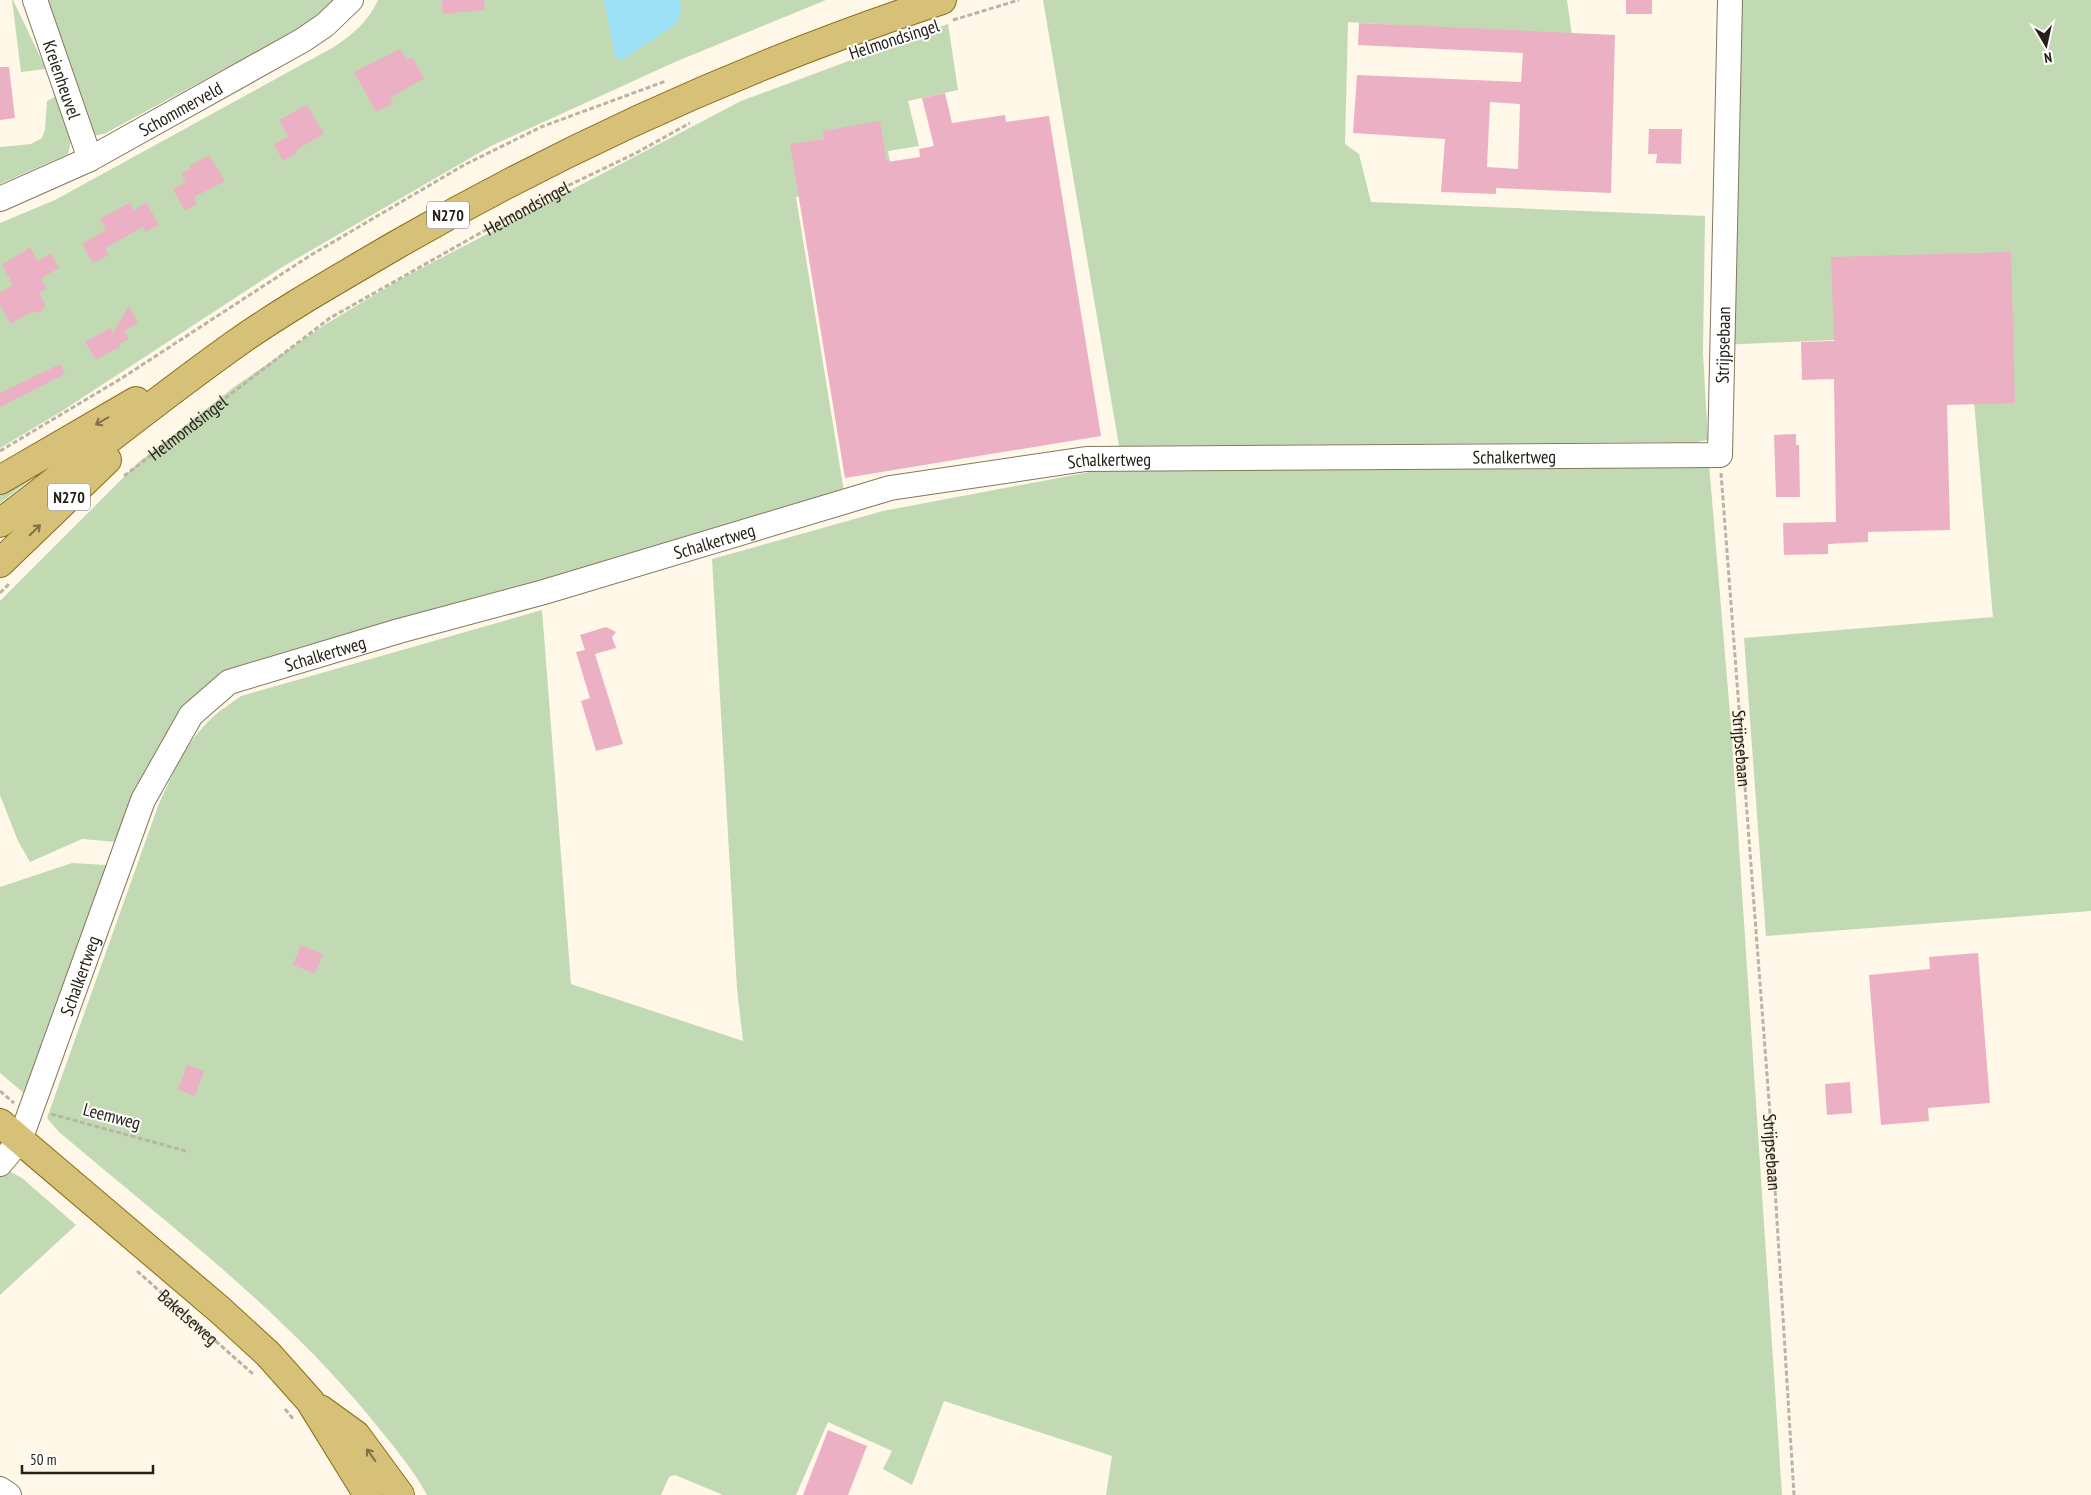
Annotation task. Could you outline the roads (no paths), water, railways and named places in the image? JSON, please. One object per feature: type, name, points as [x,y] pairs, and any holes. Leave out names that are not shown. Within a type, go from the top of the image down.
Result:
[{"type":"main road","name":"Helmondsingel","points":[[0,523],[235,344],[320,290],[467,204],[572,149],[670,104],[778,59],[943,11]]},
{"type":"main road","name":"N270","points":[[0,480],[235,344]]},
{"type":"main road","name":"N270","points":[[7,572],[106,462],[130,425]]},
{"type":"main road","name":"Bakelseweg","points":[[10,1131],[220,1310],[268,1354],[303,1412],[368,1495]]},
{"type":"main road","name":"Bakelseweg","points":[[303,1412],[356,1435],[400,1495]]},
{"type":"street","name":"Kreienheuvel","points":[[35,0],[90,159]]},
{"type":"street","name":"Schommerveld","points":[[0,199],[90,159],[303,40],[325,25],[351,0]]},
{"type":"street","name":"Strijpsebaan","points":[[1720,455],[1730,0]]},
{"type":"street","name":"Schalkertweg","points":[[10,1131],[31,1108],[143,800],[191,715],[229,682],[900,487],[1086,459],[1720,455]]},
{"type":"street","points":[[0,1164],[10,1131]]},
{"type":"street","points":[[0,1489],[9,1495]]},
{"type":"water","points":[[604,0],[680,0],[681,9],[677,23],[621,61],[615,57]]}]
